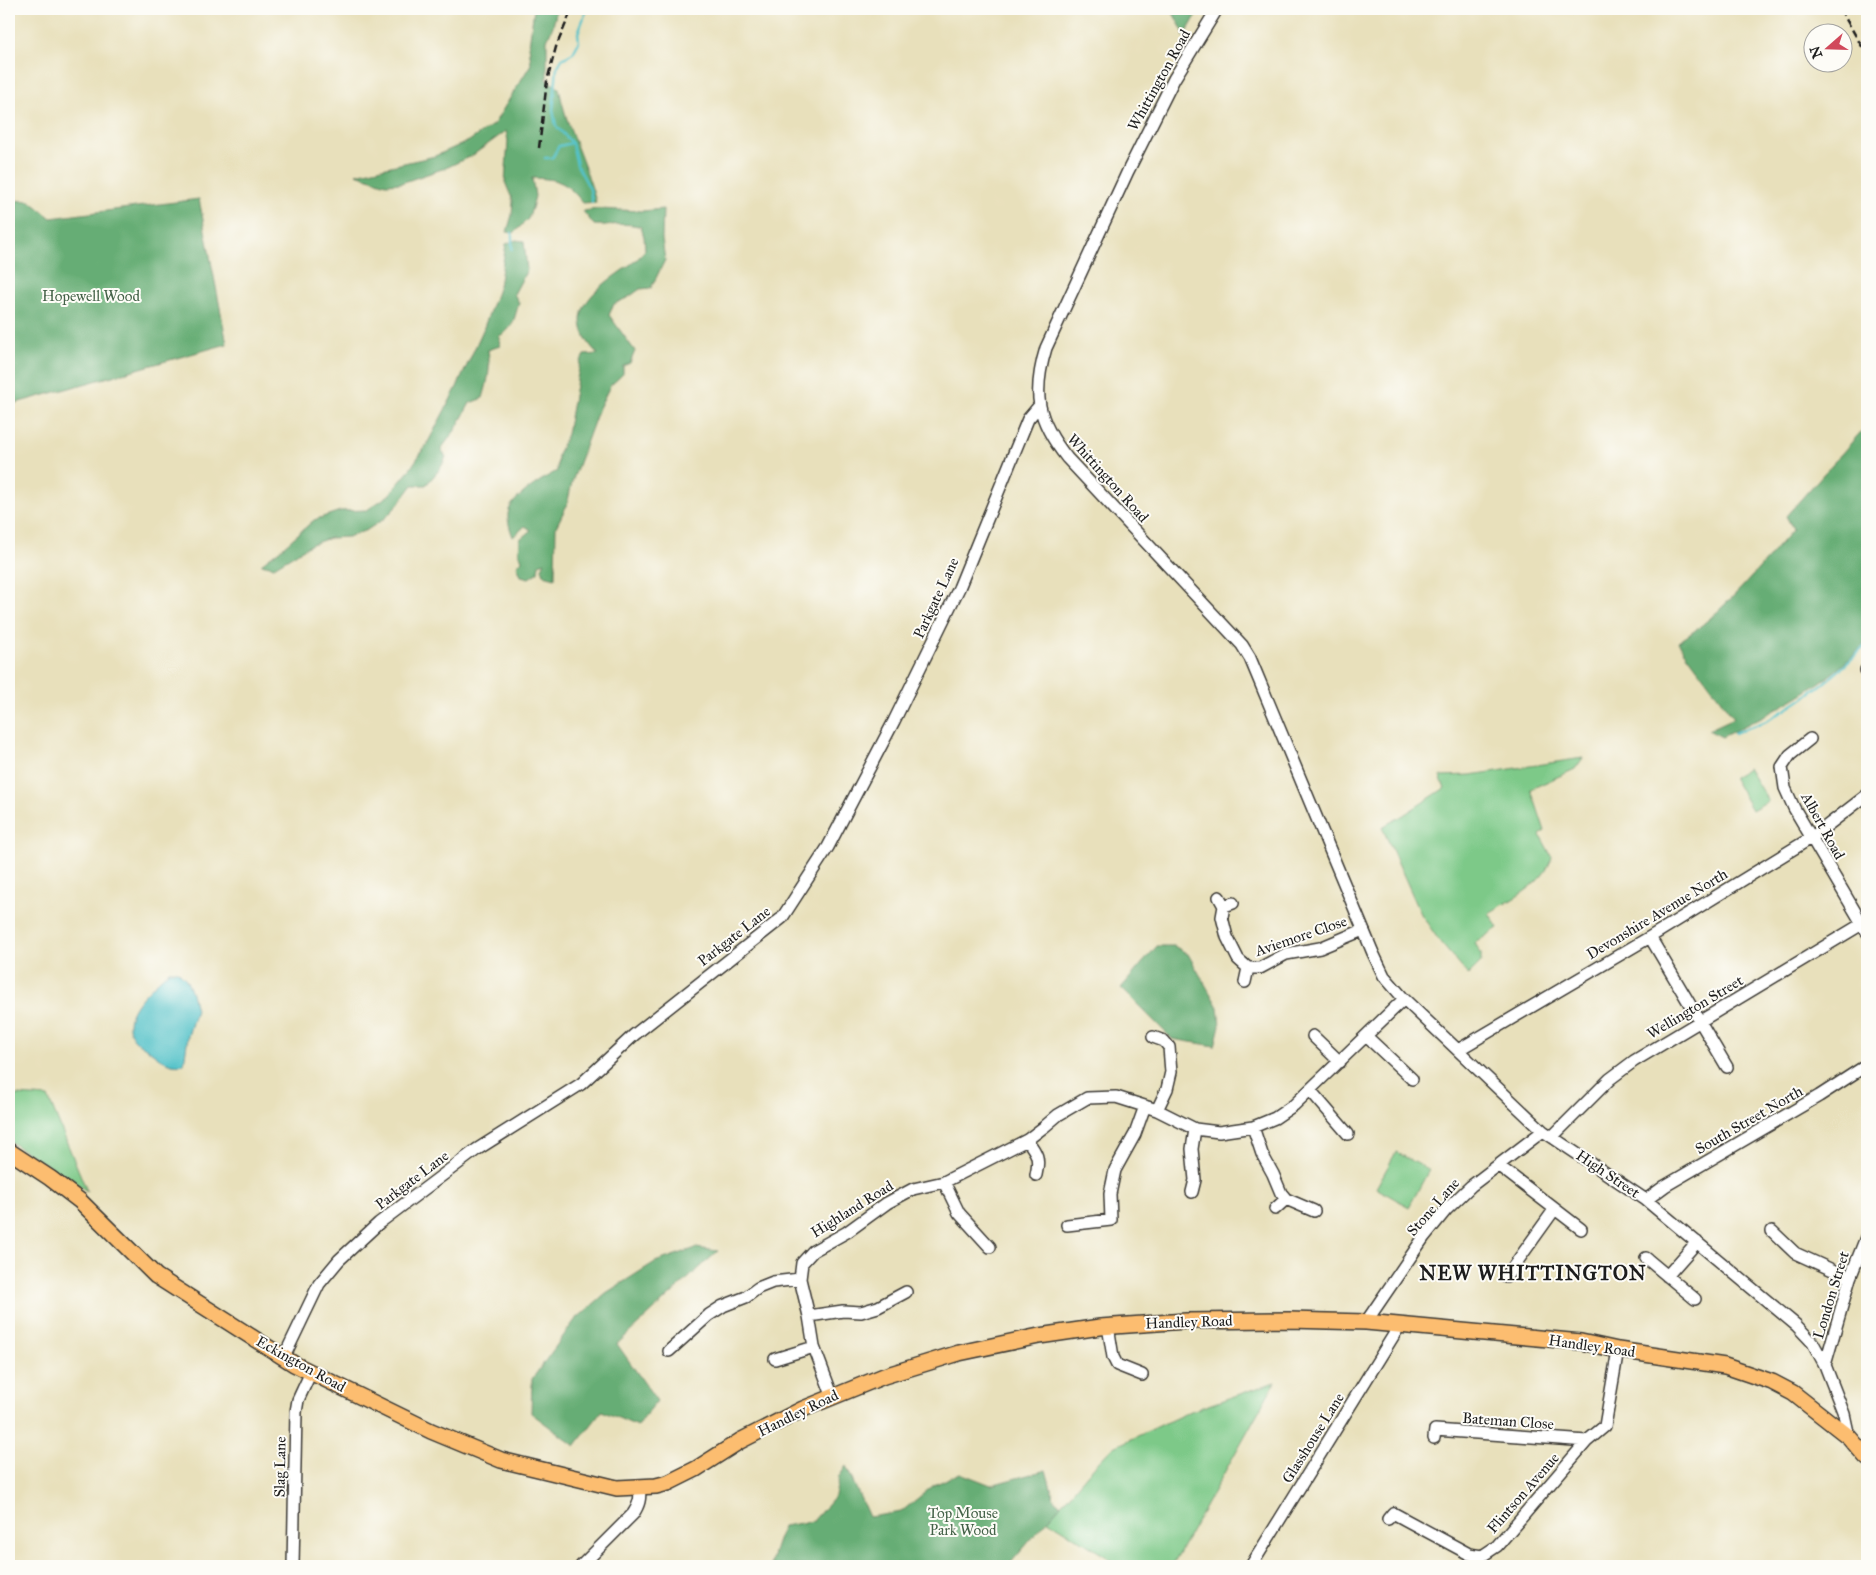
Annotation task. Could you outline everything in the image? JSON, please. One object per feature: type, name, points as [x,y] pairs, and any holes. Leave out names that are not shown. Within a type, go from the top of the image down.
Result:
[{"type":"main road","name":"Eckington Road","points":[[9,1151],[50,1178],[80,1201],[156,1276],[294,1364],[430,1431],[500,1460],[617,1488],[639,1488]]},
{"type":"main road","name":"Handley Road","points":[[639,1488],[656,1486],[681,1477],[740,1441],[803,1408],[884,1376],[959,1353],[1039,1336],[1108,1326],[1186,1321],[1289,1320],[1366,1322],[1581,1342],[1618,1350],[1725,1366],[1772,1382],[1793,1393],[1849,1437]]},
{"type":"main road","points":[[1849,1437],[1865,1450]]},
{"type":"street","name":"Whittington Road","points":[[1217,9],[1174,79],[1128,171],[1046,348],[1040,368],[1038,386],[1039,406],[1048,430],[1067,458],[1235,638],[1250,658],[1347,890]]},
{"type":"street","name":"Parkgate Lane","points":[[284,1357],[319,1284],[339,1260],[379,1224],[476,1150],[580,1084],[634,1035],[782,918],[828,847],[894,721],[959,588],[1028,419],[1039,406]]},
{"type":"street","name":"Albert Road","points":[[1810,739],[1790,755],[1782,767],[1785,788],[1811,838],[1866,926]]},
{"type":"street","name":"Devonshire Avenue North","points":[[1458,1050],[1650,937],[1811,838],[1867,795]]},
{"type":"street","name":"High Street","points":[[1347,890],[1384,976],[1404,999],[1548,1134],[1646,1200],[1796,1325],[1813,1343],[1825,1365],[1844,1414],[1849,1437]]},
{"type":"street","name":"Aviemore Close","points":[[1226,902],[1222,917],[1227,937],[1238,959],[1248,968],[1260,968],[1286,954],[1320,948],[1363,930]]},
{"type":"street","name":"Wellington Street","points":[[1548,1134],[1610,1079],[1634,1061],[1866,926]]},
{"type":"street","points":[[1650,937],[1726,1067]]},
{"type":"street","name":"Aviemore Close","points":[[1245,982],[1248,968]]},
{"type":"street","name":"Highland Road","points":[[800,1278],[802,1263],[813,1250],[847,1232],[887,1203],[914,1189],[944,1182],[1027,1140],[1058,1115],[1087,1098],[1116,1097],[1157,1110],[1195,1129],[1219,1132],[1253,1127],[1275,1118],[1294,1106],[1404,999]]},
{"type":"street","points":[[1313,1036],[1340,1062]]},
{"type":"street","points":[[1366,1036],[1412,1079]]},
{"type":"street","points":[[1153,1037],[1164,1042],[1169,1047],[1171,1072],[1167,1089],[1157,1110]]},
{"type":"street","name":"South Street North","points":[[1646,1200],[1665,1186],[1819,1096],[1867,1065]]},
{"type":"street","points":[[1310,1090],[1348,1134]]},
{"type":"street","points":[[1067,1224],[1111,1220],[1110,1194],[1115,1170],[1135,1134],[1145,1106]]},
{"type":"street","points":[[1253,1127],[1262,1154],[1281,1193],[1286,1199],[1314,1211]]},
{"type":"street","points":[[1192,1192],[1195,1180],[1192,1149],[1195,1129]]},
{"type":"street","name":"Stone Lane","points":[[1366,1322],[1424,1237],[1446,1210],[1471,1186],[1548,1134]]},
{"type":"street","points":[[1027,1140],[1035,1150],[1039,1161],[1036,1175]]},
{"type":"street","points":[[1499,1166],[1581,1230]]},
{"type":"street","points":[[944,1182],[959,1213],[990,1246]]},
{"type":"street","points":[[1275,1209],[1286,1199]]},
{"type":"street","points":[[1506,1277],[1554,1210]]},
{"type":"street","points":[[1772,1231],[1795,1253],[1850,1278]]},
{"type":"street","name":"London Street","points":[[1825,1365],[1850,1278],[1867,1235]]},
{"type":"street","points":[[1667,1276],[1697,1242]]},
{"type":"street","points":[[1646,1258],[1695,1299]]},
{"type":"street","points":[[669,1351],[709,1315],[723,1306],[746,1297],[758,1288],[773,1282],[800,1278],[814,1347],[832,1396]]},
{"type":"street","points":[[809,1316],[843,1311],[861,1312],[878,1308],[906,1292]]},
{"type":"street","name":"Glasshouse Lane","points":[[1251,1566],[1400,1325]]},
{"type":"street","points":[[1108,1326],[1113,1357],[1117,1365],[1142,1375]]},
{"type":"street","points":[[775,1359],[814,1347]]},
{"type":"street","name":"Flintson Avenue","points":[[1388,1519],[1393,1513],[1469,1554],[1482,1556],[1497,1546],[1587,1441],[1605,1426],[1618,1350]]},
{"type":"street","name":"Slag Lane","points":[[293,1566],[296,1412],[298,1400],[310,1372]]},
{"type":"street","name":"Bateman Close","points":[[1434,1438],[1435,1430],[1587,1441]]},
{"type":"street","points":[[581,1566],[633,1514],[638,1506],[639,1488]]},
{"type":"green space","points":[[534,9],[557,9],[547,40],[547,80],[559,88],[566,117],[596,202],[583,203],[572,190],[562,183],[549,179],[532,178],[535,196],[528,219],[514,233],[507,232],[512,215],[513,201],[505,182],[508,141],[506,131],[473,155],[448,167],[401,183],[386,184],[356,174],[435,156],[469,141],[494,124],[531,64],[529,45]]},
{"type":"green space","points":[[1177,9],[1200,9],[1184,37],[1183,31],[1173,13]]},
{"type":"green space","name":"Hopewell Wood","points":[[199,199],[227,344],[9,405],[9,200],[30,201],[51,218]]},
{"type":"green space","points":[[598,209],[642,211],[663,209],[662,239],[665,260],[651,288],[640,289],[614,304],[609,315],[635,351],[630,363],[623,366],[623,374],[610,386],[599,408],[572,482],[567,505],[556,527],[555,578],[544,575],[542,568],[545,562],[539,564],[538,572],[529,578],[521,576],[517,566],[522,560],[519,552],[520,539],[531,530],[525,526],[513,537],[508,520],[509,510],[523,493],[557,471],[558,455],[567,434],[580,363],[584,355],[598,354],[588,342],[582,328],[581,317],[584,307],[598,289],[636,260],[645,250],[641,227],[625,224],[594,225],[583,211]]},
{"type":"green space","points":[[516,240],[524,241],[527,270],[514,294],[519,303],[511,326],[499,336],[500,346],[488,350],[488,374],[483,398],[470,403],[456,429],[441,449],[446,457],[440,469],[426,485],[413,485],[384,519],[367,530],[348,537],[330,538],[312,544],[274,567],[261,564],[314,520],[340,511],[367,510],[389,495],[408,472],[427,444],[458,385],[483,330],[499,286],[506,244]]},
{"type":"green space","points":[[1867,425],[1867,641],[1852,657],[1818,684],[1780,707],[1722,737],[1708,730],[1734,718],[1678,642],[1725,605],[1767,559],[1793,529],[1786,516]]},
{"type":"green space","points":[[1583,758],[1575,769],[1531,789],[1545,831],[1540,835],[1552,857],[1548,867],[1535,883],[1517,897],[1489,913],[1498,928],[1475,943],[1481,954],[1481,962],[1468,975],[1440,942],[1421,914],[1382,827],[1445,788],[1440,776],[1471,775]]},
{"type":"green space","points":[[1748,768],[1768,801],[1752,810],[1733,777]]},
{"type":"green space","points":[[1157,946],[1174,946],[1188,954],[1218,1007],[1220,1025],[1215,1046],[1172,1039],[1121,988]]},
{"type":"green space","points":[[17,1095],[48,1097],[87,1191],[9,1141],[9,1099]]},
{"type":"green space","points":[[1396,1152],[1429,1170],[1409,1207],[1376,1188]]},
{"type":"green space","points":[[696,1248],[718,1251],[617,1344],[657,1401],[637,1426],[602,1411],[575,1446],[531,1413],[532,1379],[575,1320],[606,1293],[655,1262]]},
{"type":"green space","points":[[1275,1382],[1172,1566],[1121,1566],[1048,1520],[1112,1448],[1191,1411]]},
{"type":"green space","name":"Top Mouse Park Wood","points":[[846,1466],[869,1517],[901,1512],[934,1485],[960,1473],[991,1485],[1046,1470],[1054,1499],[1061,1505],[1008,1566],[771,1566],[783,1526],[813,1521],[835,1496],[839,1477]]},
{"type":"water","points":[[169,971],[178,971],[186,979],[196,1010],[188,1036],[184,1064],[179,1065],[162,1059],[136,1041],[129,1030],[129,1020],[139,1002]]},
{"type":"waterway","points":[[587,9],[578,33],[579,42],[573,53],[562,59],[557,68],[553,110],[556,126],[572,143],[577,165],[590,189],[592,202]]},
{"type":"waterway","points":[[545,158],[552,158],[559,146],[572,143]]},
{"type":"waterway","points":[[512,233],[512,249]]},
{"type":"waterway","points":[[1734,733],[1766,721],[1796,703],[1821,685],[1867,644]]},
{"type":"railway","points":[[539,148],[547,81],[556,47],[572,9]]},
{"type":"railway","points":[[1840,9],[1867,55]]},
{"type":"district","name":"NEW WHITTINGTON","points":[[1533,1273]]}]
